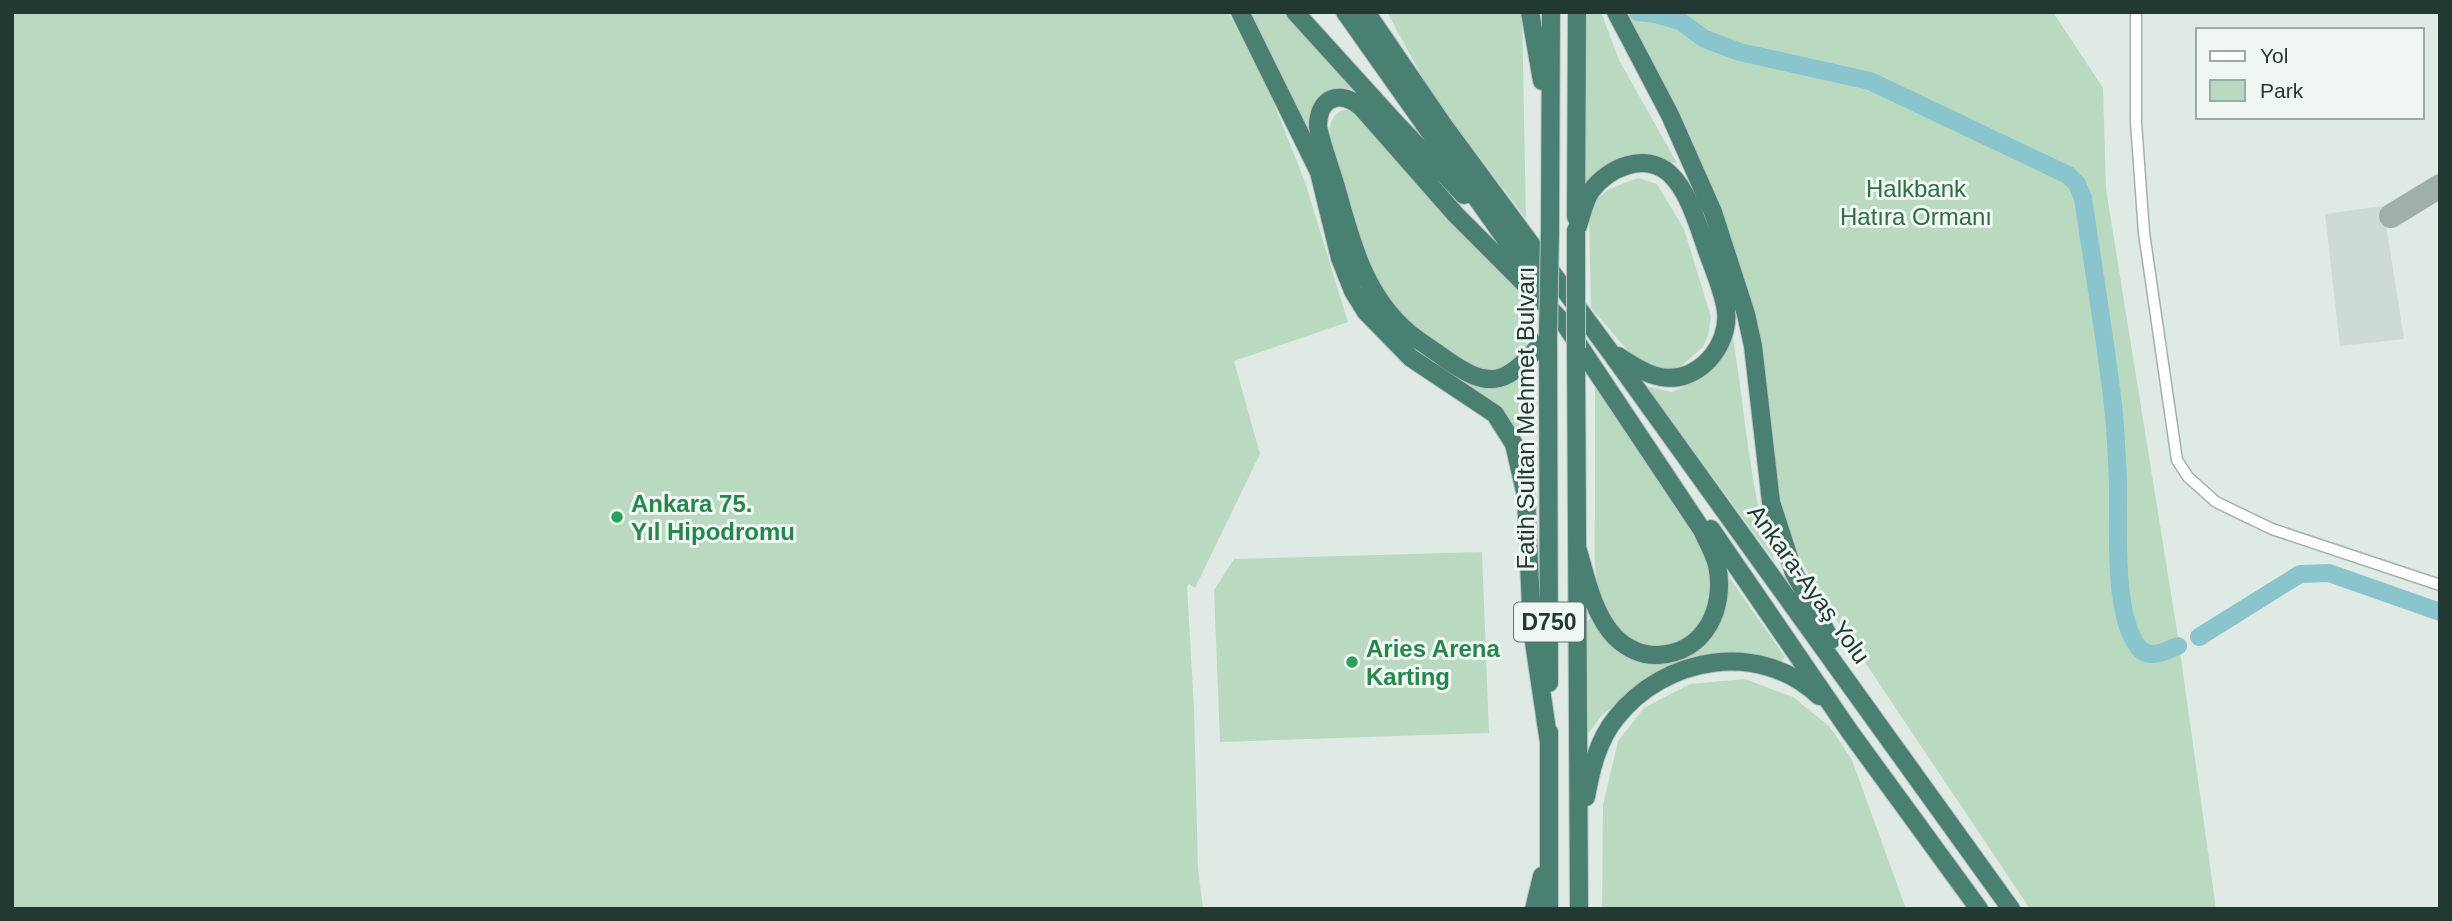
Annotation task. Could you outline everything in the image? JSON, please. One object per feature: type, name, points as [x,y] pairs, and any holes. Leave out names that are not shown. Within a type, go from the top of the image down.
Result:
[{"type":"highway","points":[[1240,12],[1319,172],[1340,258],[1353,291],[1366,312],[1410,358],[1495,414],[1514,444],[1526,496],[1532,629],[1549,743]]},
{"type":"highway","points":[[1295,12],[1392,120],[1509,242]]},
{"type":"highway","points":[[1345,12],[1509,242],[1702,530],[1717,565],[1717,600],[1710,625],[1692,645],[1667,654],[1645,654],[1624,645],[1613,635],[1603,619],[1589,587],[1577,547]]},
{"type":"highway","points":[[1366,12],[1444,126]]},
{"type":"highway","points":[[1380,12],[1444,126]]},
{"type":"highway","points":[[1530,12],[1550,124]]},
{"type":"highway","name":"Fatih Sultan Mehmet Bulvarı","points":[[1549,909],[1550,12]]},
{"type":"highway","name":"D750","points":[[1577,12],[1578,909]]},
{"type":"highway","points":[[1616,12],[1670,115],[1702,186],[1746,313],[1758,377],[1771,502],[1794,573],[1890,739]]},
{"type":"highway","points":[[1548,336],[1519,369],[1502,377],[1482,380],[1458,369],[1409,333],[1395,319],[1366,278],[1356,257],[1318,127],[1318,118],[1324,105],[1336,97],[1344,97],[1362,108],[1456,215],[1564,323]]},
{"type":"highway","name":"Ankara-Ayaş Yolu","points":[[1444,126],[1611,353],[2011,909]]},
{"type":"highway","points":[[1576,231],[1590,192],[1606,176],[1622,166],[1637,163],[1655,165],[1670,174],[1684,194],[1696,219],[1723,297],[1726,328],[1722,342],[1705,364],[1678,377],[1662,377],[1644,372],[1611,353]]},
{"type":"highway","name":"Ankara-Ayaş Yolu","points":[[1564,323],[1850,732],[1963,885],[1976,909]]},
{"type":"highway","points":[[1578,834],[1591,773],[1601,742],[1615,718],[1633,699],[1654,683],[1677,671],[1704,663],[1728,661],[1777,668],[1799,680],[1816,694],[1850,732]]},
{"type":"highway","points":[[1534,909],[1549,846]]},
{"type":"street","points":[[2136,12],[2136,122],[2144,233],[2177,460],[2188,477],[2216,502],[2272,529],[2440,585]]},
{"type":"shaded area","points":[[2383,206],[2404,339],[2340,346],[2325,214]]},
{"type":"green space","name":"Ankara 75. Yıl Hipodromu","points":[[12,12],[1228,12],[1267,86],[1305,182],[1348,322],[1234,361],[1260,454],[1195,588],[1189,584],[1187,586],[1194,708],[1198,868],[1203,909],[12,909]]},
{"type":"green space","points":[[1246,12],[1286,12],[1356,90],[1339,88],[1325,94],[1312,121],[1393,324],[1503,386],[1521,377],[1519,438],[1385,326],[1357,284]]},
{"type":"green space","points":[[1387,12],[1522,12],[1526,219],[1431,93]]},
{"type":"green space","points":[[1586,12],[1601,12],[1619,60],[1677,163],[1651,158],[1629,159],[1608,166],[1585,182]]},
{"type":"green space","name":"Halkbank Hatıra Ormanı","points":[[1624,12],[2053,12],[2103,88],[2106,189],[2178,637],[2216,909],[2030,909],[1820,595],[1787,533],[1778,490],[1759,349]]},
{"type":"green space","points":[[1343,110],[1351,110],[1361,116],[1530,301],[1525,353],[1513,366],[1489,375],[1466,368],[1400,316],[1363,261],[1331,149],[1331,122]]},
{"type":"green space","points":[[1638,178],[1657,184],[1684,229],[1711,317],[1703,347],[1679,368],[1661,368],[1638,362],[1591,308],[1589,218],[1596,200],[1609,189]]},
{"type":"green space","points":[[1730,322],[1755,487],[1775,562],[1646,386],[1672,392],[1704,377],[1720,361]]},
{"type":"green space","points":[[1595,386],[1667,487],[1710,563],[1711,595],[1704,616],[1691,632],[1674,642],[1656,646],[1636,642],[1619,629],[1605,608],[1601,596],[1595,559]]},
{"type":"green space","name":"Aries Arena Karting","points":[[1482,552],[1489,733],[1220,742],[1214,590],[1234,559]]},
{"type":"green space","points":[[1724,570],[1785,657],[1779,663],[1747,654],[1640,686],[1602,715],[1583,741],[1583,625],[1592,617],[1617,646],[1638,662],[1664,662],[1680,656],[1699,646]]},
{"type":"green space","points":[[1745,679],[1793,697],[1830,727],[1852,760],[1906,909],[1602,909],[1603,805],[1618,741],[1644,708],[1690,684]]},
{"type":"waterway","points":[[1638,12],[1680,21],[1705,39],[1740,52],[1870,81],[2068,175],[2077,184],[2083,198],[2113,405],[2119,569],[2124,614],[2130,633],[2143,652],[2153,654],[2178,646]]},
{"type":"waterway","points":[[2199,637],[2300,574],[2329,573],[2440,612]]},
{"type":"taxiway","points":[[2391,216],[2440,186]]},
{"type":"place","name":"Ankara 75. Yıl Hipodromu","points":[[617,517]]},
{"type":"place","name":"Aries Arena Karting","points":[[1352,662]]}]
